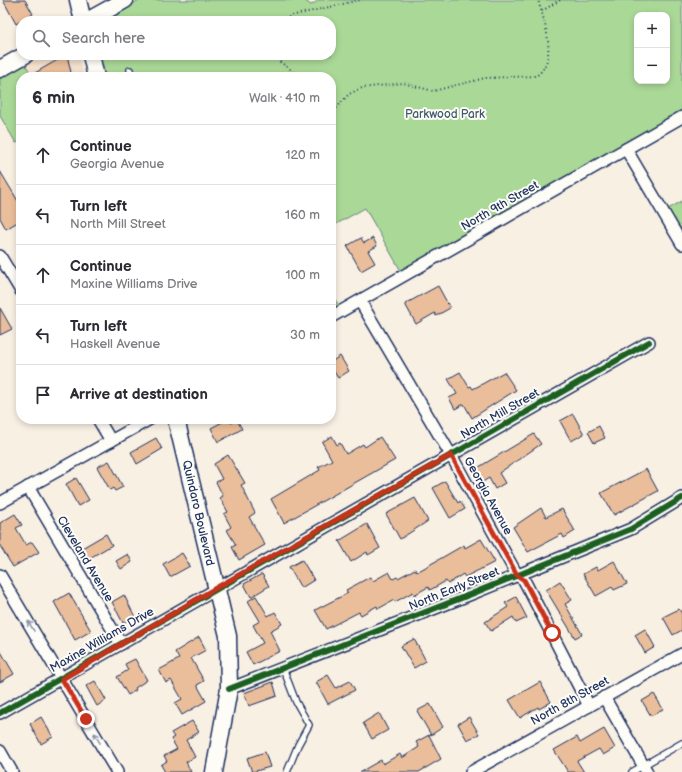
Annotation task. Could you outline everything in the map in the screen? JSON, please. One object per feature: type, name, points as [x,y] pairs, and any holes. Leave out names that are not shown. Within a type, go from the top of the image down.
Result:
[{"type":"main road","points":[[78,0],[82,16]]},
{"type":"main road","points":[[96,16],[125,0]]},
{"type":"main road","points":[[0,69],[16,60]]},
{"type":"main road","points":[[92,60],[95,72]]},
{"type":"main road","name":"Quindaro Boulevard","points":[[177,424],[228,636],[229,688],[214,772]]},
{"type":"street","name":"North 9th Street","points":[[336,314],[682,117]]},
{"type":"street","points":[[626,149],[682,244]]},
{"type":"street","points":[[0,256],[16,283]]},
{"type":"street","name":"Georgia Avenue","points":[[360,301],[451,455],[517,575],[524,580],[589,706]]},
{"type":"street","name":"North Mill Street","points":[[216,588],[649,342]]},
{"type":"street","points":[[101,424],[111,441]]},
{"type":"street","points":[[0,503],[141,424]]},
{"type":"street","name":"Cleveland Avenue","points":[[28,487],[121,644]]},
{"type":"street","name":"North Early Street","points":[[229,688],[517,575],[631,528],[682,498]]},
{"type":"street","points":[[0,575],[117,772]]},
{"type":"street","name":"Maxine Williams Drive","points":[[0,713],[62,679],[216,588]]},
{"type":"street","name":"North 8th Street","points":[[471,772],[682,654]]},
{"type":"street","points":[[604,697],[645,769]]},
{"type":"street","points":[[0,751],[12,772]]},
{"type":"lane","points":[[283,668],[296,702],[309,725],[298,745],[287,772]]},
{"type":"lane","points":[[632,772],[645,769],[682,744]]},
{"type":"path","points":[[292,16],[360,0]]},
{"type":"path","points":[[336,108],[349,94],[362,88],[403,83],[433,91],[485,78],[536,76],[544,68],[548,56],[548,44],[542,11],[538,0]]},
{"type":"path","points":[[542,11],[560,0]]},
{"type":"path","points":[[278,60],[290,68],[293,72]]},
{"type":"shaded area","points":[[32,60],[80,60],[83,72],[30,72],[25,64]]},
{"type":"green space","name":"Parkwood Park","points":[[139,0],[304,0],[311,5],[319,0],[682,0],[682,110],[401,271],[365,208],[336,224],[336,72],[103,72],[100,60],[336,60],[336,16],[114,16]]},
{"type":"green space","points":[[25,64],[30,72],[16,72],[16,143],[0,116],[0,78]]},
{"type":"green space","points":[[682,201],[682,232],[668,209]]},
{"type":"building","points":[[3,0],[25,0],[33,14],[30,16],[16,16],[16,24]]},
{"type":"building","points":[[57,60],[68,60],[71,72],[37,72]]},
{"type":"building","points":[[0,171],[16,198],[16,223],[6,229],[0,218]]},
{"type":"building","points":[[361,238],[364,243],[373,238],[377,246],[368,251],[375,263],[361,271],[347,246]]},
{"type":"building","points":[[438,286],[450,308],[436,316],[435,313],[416,324],[405,304]]},
{"type":"building","points":[[0,308],[12,329],[0,335]]},
{"type":"building","points":[[340,356],[349,371],[338,378],[336,375],[336,359]]},
{"type":"building","points":[[460,372],[469,387],[471,386],[473,389],[504,372],[516,390],[472,418],[464,404],[455,409],[449,398],[457,394],[448,379]]},
{"type":"building","points":[[573,414],[584,434],[571,441],[560,421]]},
{"type":"building","points":[[219,424],[239,424],[242,429],[218,442],[211,428]]},
{"type":"building","points":[[599,426],[605,438],[594,443],[588,432]]},
{"type":"building","points":[[534,434],[541,444],[499,473],[505,483],[495,489],[489,478],[481,483],[474,470]]},
{"type":"building","points":[[332,436],[337,445],[340,443],[346,454],[363,444],[365,447],[380,437],[395,460],[284,523],[271,499],[320,470],[318,467],[332,460],[322,442]]},
{"type":"building","points":[[156,438],[162,449],[137,464],[131,452]]},
{"type":"building","points":[[228,455],[245,483],[241,485],[255,513],[249,517],[265,545],[239,560],[232,547],[236,545],[227,530],[231,527],[224,514],[228,512],[220,498],[223,496],[216,482],[222,479],[214,464]]},
{"type":"building","points":[[109,461],[123,487],[115,491],[113,488],[110,490],[97,467]]},
{"type":"building","points":[[646,469],[658,491],[614,515],[601,493]]},
{"type":"building","points":[[76,478],[89,500],[78,506],[66,484]]},
{"type":"building","points":[[445,481],[458,503],[460,501],[465,509],[450,518],[433,488]]},
{"type":"building","points":[[415,498],[428,521],[400,539],[386,514]]},
{"type":"building","points":[[541,508],[546,517],[562,509],[575,531],[564,538],[562,534],[528,552],[513,527]]},
{"type":"building","points":[[15,514],[22,525],[16,528],[26,545],[32,542],[39,552],[13,567],[0,546],[0,523]]},
{"type":"building","points":[[367,524],[380,548],[368,555],[367,552],[351,562],[339,541]]},
{"type":"building","points":[[106,534],[112,545],[88,559],[82,548]]},
{"type":"building","points":[[481,539],[495,562],[465,577],[463,574],[448,584],[446,581],[430,590],[428,587],[414,595],[413,592],[395,602],[394,600],[378,609],[377,606],[361,615],[359,612],[326,629],[315,610],[348,593],[346,590],[370,577],[373,581],[389,572],[393,579],[415,569],[417,572],[464,545],[465,548]]},
{"type":"building","points":[[182,553],[190,566],[170,577],[163,564]]},
{"type":"building","points":[[128,554],[132,562],[121,569],[116,561]]},
{"type":"building","points":[[302,560],[314,580],[301,588],[289,567]]},
{"type":"building","points":[[614,561],[627,584],[614,590],[612,587],[596,596],[583,574],[596,567],[598,570]]},
{"type":"building","points":[[262,574],[269,586],[251,597],[244,584]]},
{"type":"building","points":[[560,581],[572,600],[565,604],[582,634],[575,638],[546,590]]},
{"type":"building","points":[[69,593],[91,631],[75,640],[54,602]]},
{"type":"building","points":[[124,595],[135,617],[123,623],[112,602]]},
{"type":"building","points":[[256,596],[268,616],[275,612],[282,624],[270,631],[280,651],[253,665],[246,652],[263,643],[253,625],[260,621],[248,601]]},
{"type":"building","points":[[516,597],[527,618],[516,623],[513,617],[491,631],[485,622],[508,607],[505,603]]},
{"type":"building","points":[[679,609],[682,614],[682,630],[673,635],[663,617]]},
{"type":"building","points":[[645,629],[655,647],[645,653],[635,635]]},
{"type":"building","points":[[199,637],[206,650],[191,658],[204,681],[197,685],[206,701],[182,715],[175,703],[182,699],[171,680],[166,683],[159,670],[179,659],[175,652]]},
{"type":"building","points":[[414,639],[426,661],[414,668],[401,646]]},
{"type":"building","points":[[0,650],[14,674],[0,682]]},
{"type":"building","points":[[135,659],[147,680],[128,695],[117,677],[128,670],[125,664]]},
{"type":"building","points":[[328,675],[336,688],[350,681],[355,690],[328,704],[316,682]]},
{"type":"building","points":[[95,681],[106,700],[97,706],[86,686]]},
{"type":"building","points":[[273,682],[277,696],[249,706],[244,693]]},
{"type":"building","points":[[540,682],[551,702],[539,709],[538,707],[520,718],[509,700]]},
{"type":"building","points":[[654,694],[663,709],[651,716],[642,701]]},
{"type":"building","points":[[430,704],[443,727],[431,735],[417,711]]},
{"type":"building","points":[[379,713],[388,730],[372,739],[363,723]]},
{"type":"building","points":[[41,717],[53,737],[41,744],[30,724]]},
{"type":"building","points":[[469,717],[479,734],[467,740],[458,724]]},
{"type":"building","points":[[192,721],[199,732],[186,740],[195,757],[186,762],[191,772],[165,772],[161,765],[167,761],[164,756],[177,749],[171,739],[174,737],[171,733]]},
{"type":"building","points":[[604,729],[615,748],[603,755],[599,749],[577,761],[584,772],[568,772],[554,750],[577,737],[580,743]]},
{"type":"building","points":[[429,735],[441,759],[419,772],[360,772],[381,760],[383,764],[400,754],[402,758],[419,747],[416,742]]},
{"type":"building","points":[[265,752],[270,767],[252,772],[247,758]]},
{"type":"cycle path","points":[[0,713],[649,342]]},
{"type":"cycle path","points":[[229,689],[469,595],[631,529],[682,498]]},
{"type":"route","points":[[86,719],[62,679],[216,588],[451,455],[517,575],[524,580],[552,633]]}]
